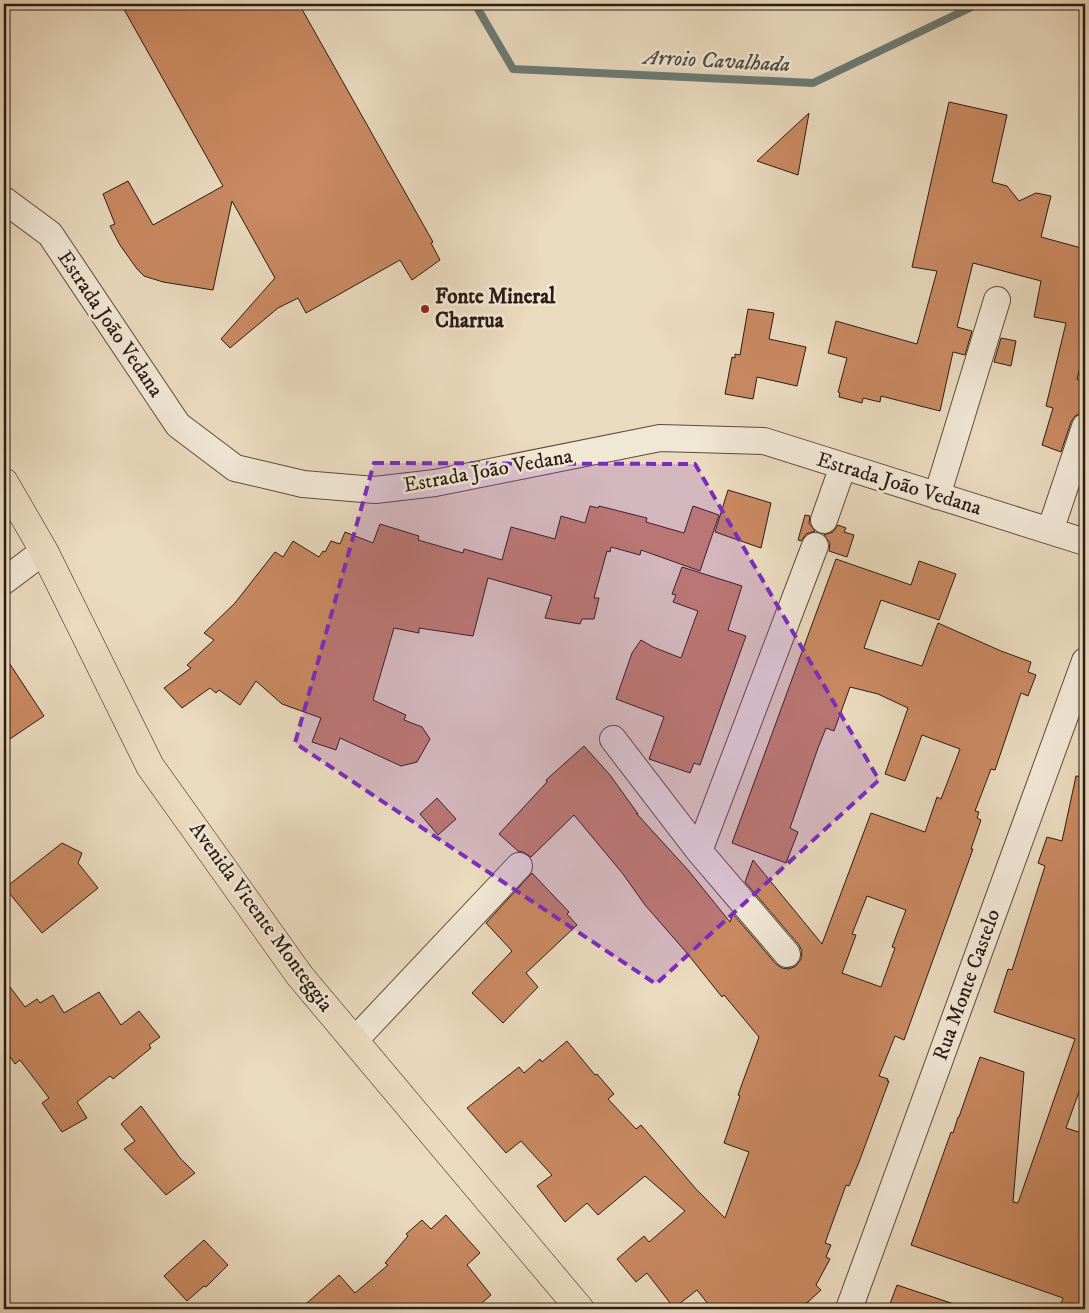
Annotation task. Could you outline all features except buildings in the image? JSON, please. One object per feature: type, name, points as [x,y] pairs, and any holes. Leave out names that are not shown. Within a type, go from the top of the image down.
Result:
[{"type":"main road","name":"Avenida Vicente Monteggia","points":[[4,482],[44,551],[150,766],[300,976],[580,1309]]},
{"type":"street","name":"Estrada João Vedana","points":[[4,200],[50,234],[178,425],[235,468],[303,484],[374,490],[435,483],[660,438],[764,441],[1085,542]]},
{"type":"street","points":[[937,496],[997,300]]},
{"type":"street","points":[[1050,531],[1085,427]]},
{"type":"street","points":[[824,520],[843,466]]},
{"type":"street","points":[[699,852],[815,546]]},
{"type":"street","points":[[4,581],[44,551]]},
{"type":"street","name":"Rua Monte Castelo","points":[[849,1309],[1085,661]]},
{"type":"street","points":[[613,739],[699,852],[788,954]]},
{"type":"street","points":[[354,1041],[519,866]]},
{"type":"highlighted area","points":[[374,463],[695,464],[879,780],[656,984],[295,743]]},
{"type":"waterway","name":"Arroio Cavalhada","points":[[475,4],[513,69],[813,83],[978,4]]},
{"type":"place","name":"Fonte Mineral Charrua","points":[[425,309]]}]
